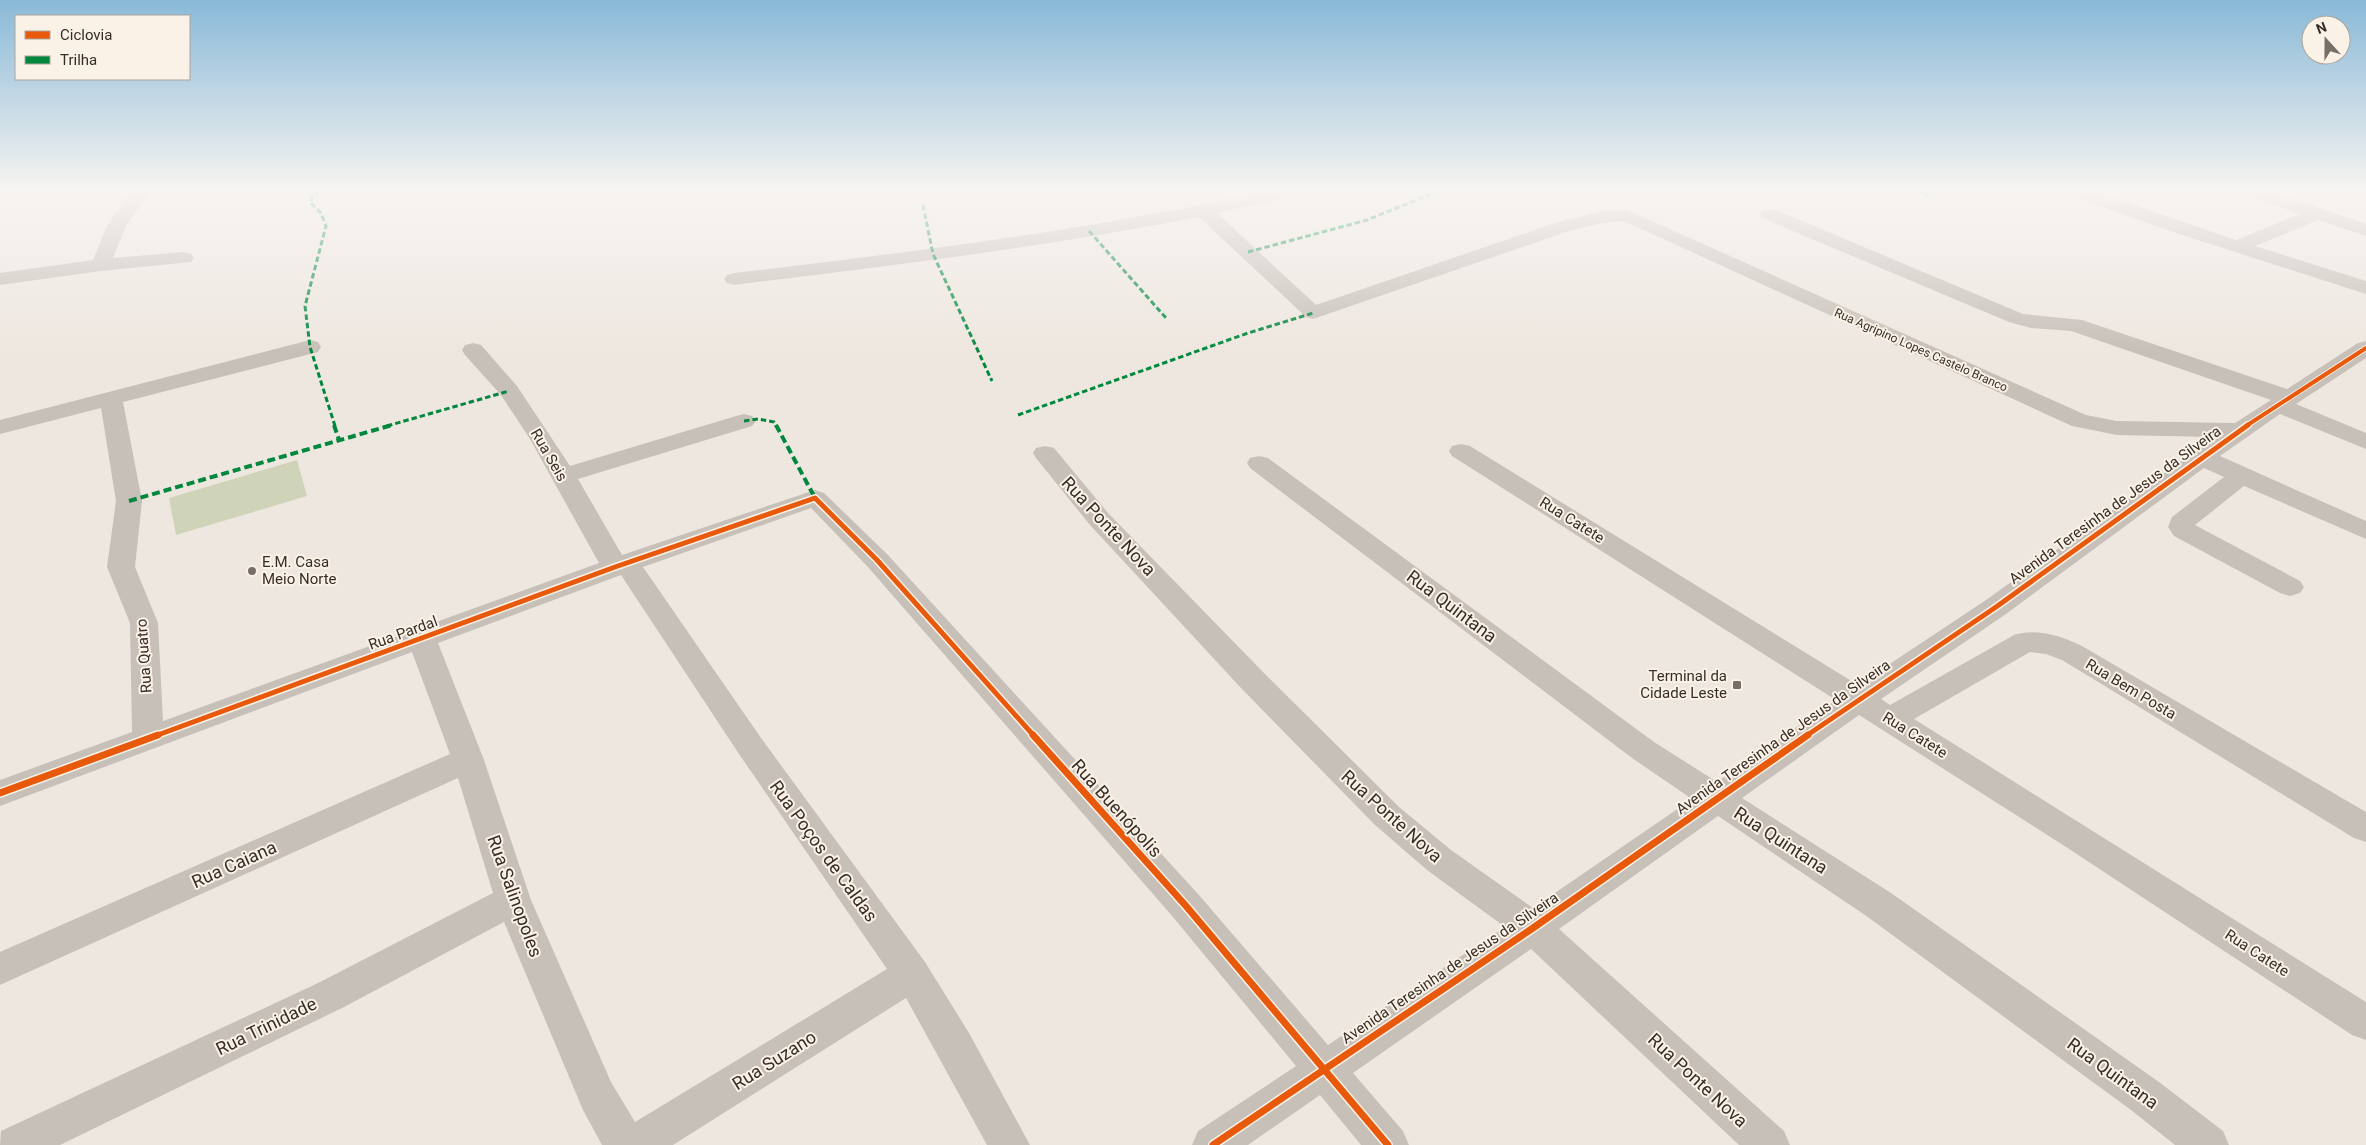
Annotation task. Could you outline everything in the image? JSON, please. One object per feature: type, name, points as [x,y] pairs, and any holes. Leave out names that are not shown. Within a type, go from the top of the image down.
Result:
[{"type":"street","points":[[101,265],[106,244]]},
{"type":"street","points":[[734,279],[897,260],[995,244]]},
{"type":"street","name":"Rua Agripino Lopes Castelo Branco","points":[[1240,244],[1313,313],[1512,244]]},
{"type":"street","name":"Rua Agripino Lopes Castelo Branco","points":[[1692,244],[1854,320],[2080,421],[2117,428],[2240,430]]},
{"type":"street","points":[[1841,244],[2016,318],[2031,322],[2074,324],[2284,402],[2366,442]]},
{"type":"street","points":[[2232,244],[2366,288]]},
{"type":"street","points":[[2237,246],[2241,244]]},
{"type":"street","points":[[0,279],[101,265],[184,258]]},
{"type":"street","points":[[0,427],[310,347]]},
{"type":"street","name":"Avenida Teresinha de Jesus da Silveira","points":[[1213,1145],[1533,928],[1859,699],[1996,607],[2240,430],[2366,348]]},
{"type":"street","name":"Rua Seis","points":[[473,350],[509,392],[531,423],[562,476],[621,565]]},
{"type":"street","name":"Rua Quatro","points":[[111,398],[128,501],[121,567],[144,623],[148,740]]},
{"type":"street","points":[[562,476],[672,445],[744,421]]},
{"type":"street","name":"Rua Catete","points":[[1461,451],[1859,699],[2366,1023]]},
{"type":"street","name":"Rua Ponte Nova","points":[[1046,453],[1066,481],[1099,520],[1252,680],[1387,816],[1439,860],[1533,928],[1769,1145]]},
{"type":"street","points":[[2201,457],[2366,531]]},
{"type":"street","name":"Rua Quintana","points":[[1260,463],[1643,750],[1878,904],[2145,1096],[2208,1145]]},
{"type":"street","points":[[2241,476],[2181,523],[2181,527],[2183,530],[2290,587]]},
{"type":"street","name":"Rua Pardal","points":[[0,793],[621,565],[815,498]]},
{"type":"street","name":"Rua Buenópolis","points":[[815,498],[877,560],[1186,906],[1388,1145]]},
{"type":"street","name":"Rua Poços de Caldas","points":[[621,565],[912,974],[955,1046],[1009,1145]]},
{"type":"street","name":"Rua Salinopoles","points":[[422,639],[468,760],[513,900],[597,1096],[625,1145]]},
{"type":"street","name":"Rua Bem Posta","points":[[1890,719],[2024,642],[2041,642],[2072,653],[2366,829]]},
{"type":"street","name":"Rua Caiana","points":[[0,970],[468,760]]},
{"type":"street","name":"Rua Trinidade","points":[[16,1145],[331,994],[513,900]]},
{"type":"street","name":"Rua Suzano","points":[[635,1145],[912,974]]},
{"type":"green space","points":[[297,460],[307,496],[176,535],[169,498]]},
{"type":"marked path","points":[[321,244],[305,306],[310,347],[339,440]]},
{"type":"marked path","points":[[931,244],[933,254],[992,381]]},
{"type":"marked path","points":[[1101,244],[1166,318]]},
{"type":"marked path","points":[[1248,252],[1278,244]]},
{"type":"marked path","points":[[1018,415],[1248,333],[1313,313]]},
{"type":"marked path","points":[[129,501],[509,391]]},
{"type":"marked path","points":[[744,421],[758,419],[774,422],[815,498]]},
{"type":"cycle path","points":[[1213,1145],[1533,928],[1859,699],[1996,607],[2240,430],[2366,348]]},
{"type":"cycle path","points":[[0,793],[615,567],[815,498],[877,560],[1186,906],[1388,1145]]},
{"type":"place","name":"E.M. Casa Meio Norte","points":[[252,571]]},
{"type":"place","name":"Terminal da Cidade Leste","points":[[1737,685]]}]
